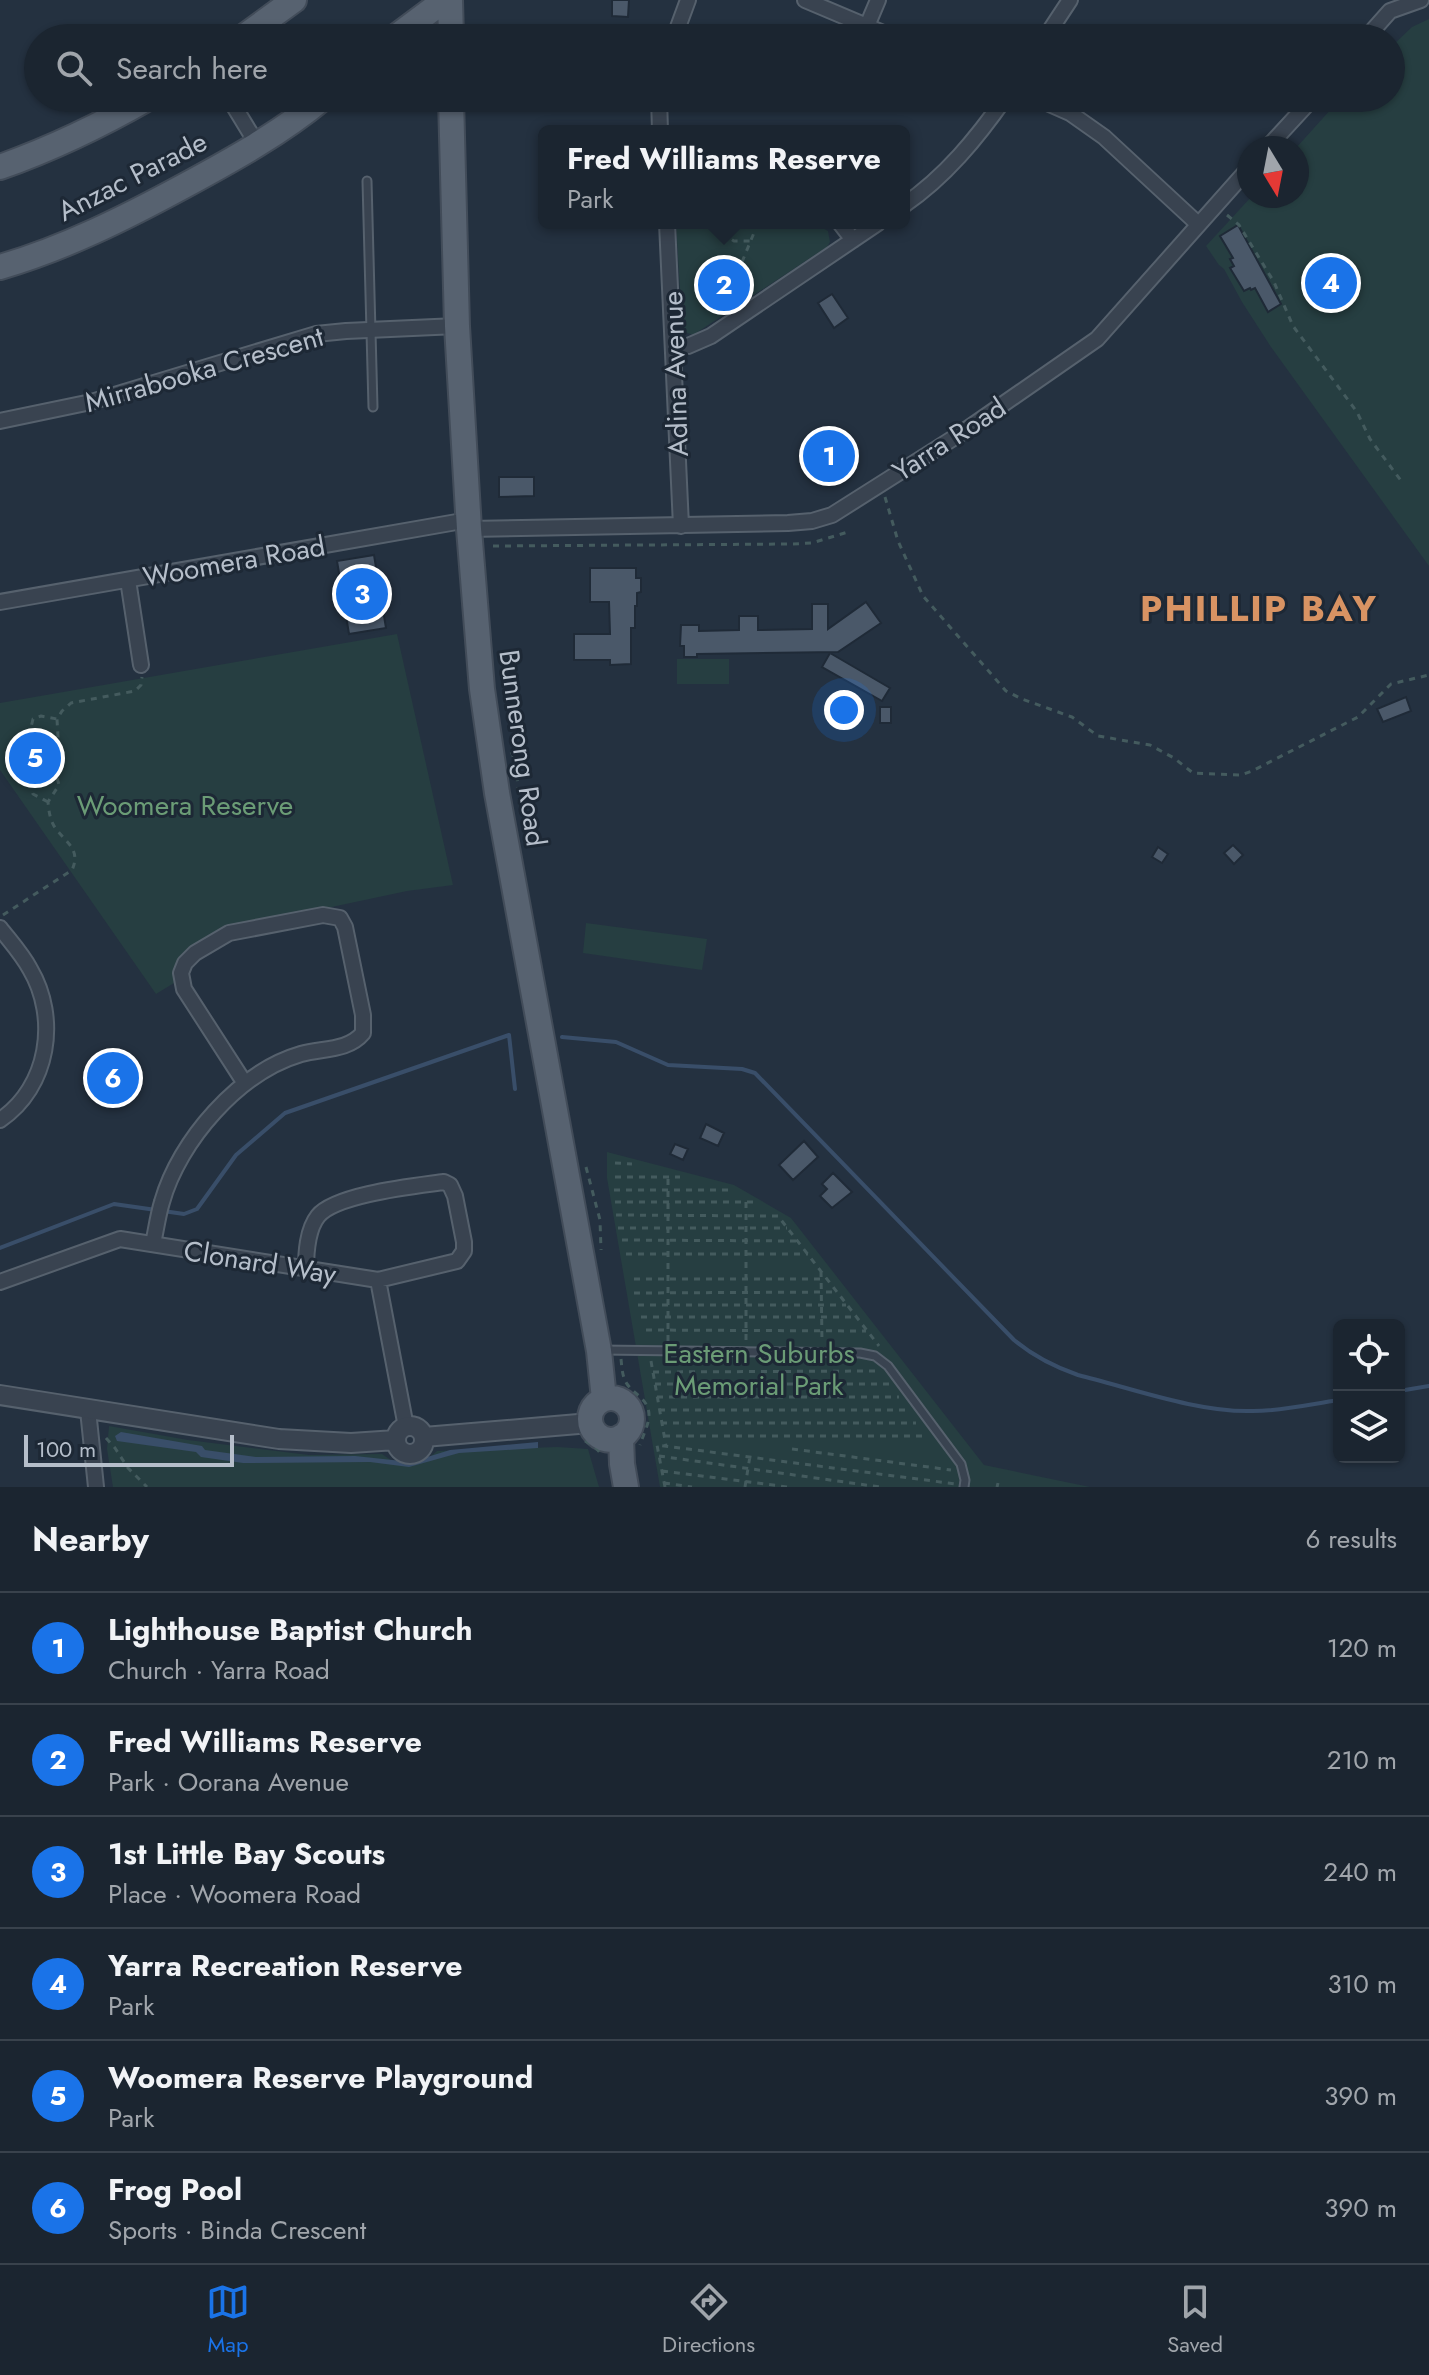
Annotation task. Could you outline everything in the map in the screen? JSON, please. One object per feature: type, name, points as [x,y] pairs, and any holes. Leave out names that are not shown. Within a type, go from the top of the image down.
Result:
[{"type":"main road","points":[[261,24],[294,0]]},
{"type":"main road","points":[[414,24],[448,0]]},
{"type":"main road","points":[[448,0],[450,24]]},
{"type":"main road","points":[[0,167],[123,112]]},
{"type":"main road","name":"Anzac Parade","points":[[0,267],[64,245],[121,219],[206,174],[303,112]]},
{"type":"main road","name":"Bunnerong Road","points":[[451,112],[457,326],[468,524],[482,689],[497,793],[599,1351],[604,1399]]},
{"type":"main road","points":[[606,1433],[627,1433],[632,1421],[628,1407],[617,1399],[604,1399],[591,1411],[622,1464],[626,1487]]},
{"type":"main road","points":[[606,1433],[614,1487]]},
{"type":"street","points":[[679,24],[688,0]]},
{"type":"street","points":[[805,0],[862,24]]},
{"type":"street","points":[[868,24],[878,0]]},
{"type":"street","points":[[1054,24],[1070,0]]},
{"type":"street","points":[[1378,24],[1390,11],[1421,0]]},
{"type":"street","points":[[238,112],[257,144]]},
{"type":"street","points":[[910,201],[951,165],[994,112]]},
{"type":"street","points":[[1068,112],[1104,137],[1198,224]]},
{"type":"street","points":[[1278,136],[1300,112]]},
{"type":"street","name":"Yarra Road","points":[[468,524],[494,528],[681,526],[812,521],[832,515],[976,423],[1097,339],[1237,181]]},
{"type":"street","name":"Adina Avenue","points":[[667,229],[681,526]]},
{"type":"street","points":[[845,229],[853,240]]},
{"type":"street","points":[[674,347],[688,346],[711,336],[869,229]]},
{"type":"street","name":"Mirrabooka Crescent","points":[[0,421],[91,402],[316,334],[457,326]]},
{"type":"street","name":"Woomera Road","points":[[0,602],[468,524]]},
{"type":"street","points":[[128,580],[141,665]]},
{"type":"street","points":[[153,1244],[162,1201],[181,1158],[208,1119],[244,1082],[301,1054],[346,1046],[363,1033],[363,1015],[345,927],[340,918],[323,915],[229,933],[195,953],[185,963],[181,973],[184,989],[244,1082]]},
{"type":"street","points":[[0,928],[30,969],[43,998],[46,1021],[43,1061],[36,1082],[22,1102],[0,1120]]},
{"type":"street","points":[[306,1270],[310,1235],[318,1216],[331,1206],[393,1190],[444,1182],[450,1185],[464,1242],[464,1251],[457,1261],[378,1280],[401,1451],[414,1454],[423,1445],[424,1437],[606,1433]]},
{"type":"street","name":"Clonard Way","points":[[0,1282],[120,1239],[378,1280]]},
{"type":"street","points":[[0,1395],[279,1439],[351,1443],[401,1433]]},
{"type":"street","points":[[88,1410],[96,1487]]},
{"type":"lane","points":[[367,181],[373,407]]},
{"type":"lane","points":[[599,1351],[860,1353],[875,1356],[888,1366],[961,1464],[965,1480],[959,1486]]},
{"type":"path","points":[[1214,206],[1239,225],[1274,282],[1293,326],[1357,412],[1370,439],[1402,482]]},
{"type":"path","points":[[742,262],[756,229]]},
{"type":"path","points":[[722,233],[734,241],[751,241]]},
{"type":"path","points":[[880,483],[898,541],[923,596],[1006,691],[1072,717],[1098,736],[1150,745],[1193,773],[1241,775],[1358,717],[1391,684],[1429,675]]},
{"type":"path","points":[[494,528],[496,543],[492,548],[792,544],[812,543],[848,532]]},
{"type":"path","points":[[0,917],[74,866],[73,849],[53,825],[48,802],[59,785],[53,769],[58,737],[57,719],[69,704],[137,690],[142,683],[141,665]]},
{"type":"path","points":[[48,802],[33,794],[30,775],[17,760],[17,754],[28,740],[33,719],[41,716],[57,719]]},
{"type":"path","points":[[508,740],[516,759],[521,814]]},
{"type":"path","points":[[585,1163],[601,1233]]},
{"type":"path","points":[[615,1163],[632,1164]]},
{"type":"path","points":[[615,1177],[680,1177]]},
{"type":"path","points":[[668,1177],[668,1342]]},
{"type":"path","points":[[614,1190],[730,1190]]},
{"type":"path","points":[[615,1202],[753,1202]]},
{"type":"path","points":[[746,1202],[746,1341]]},
{"type":"path","points":[[616,1215],[778,1216],[884,1352]]},
{"type":"path","points":[[618,1228],[787,1228]]},
{"type":"path","points":[[622,1240],[798,1241]]},
{"type":"path","points":[[626,1254],[808,1254]]},
{"type":"path","points":[[821,1270],[822,1343]]},
{"type":"path","points":[[634,1279],[828,1279]]},
{"type":"path","points":[[634,1293],[838,1292]]},
{"type":"path","points":[[638,1305],[848,1305]]},
{"type":"path","points":[[641,1317],[857,1317]]},
{"type":"path","points":[[646,1330],[868,1331]]},
{"type":"path","points":[[659,1358],[651,1358],[666,1446]]},
{"type":"path","points":[[653,1372],[877,1369],[910,1410],[659,1410]]},
{"type":"path","points":[[655,1384],[889,1384]]},
{"type":"path","points":[[657,1397],[899,1397]]},
{"type":"path","points":[[661,1423],[920,1423],[915,1417]]},
{"type":"path","points":[[664,1436],[930,1436],[925,1429]]},
{"type":"path","points":[[103,1435],[147,1487]]},
{"type":"path","points":[[692,1487],[665,1485],[657,1445],[959,1486],[958,1476]]},
{"type":"path","points":[[792,1449],[957,1471],[952,1463]]},
{"type":"path","points":[[659,1456],[880,1487]]},
{"type":"path","points":[[745,1484],[750,1456]]},
{"type":"path","points":[[662,1471],[745,1484],[788,1487]]},
{"type":"green space","points":[[1429,19],[1429,566],[1271,347],[1224,269],[1206,246],[1241,208],[1309,208],[1307,136],[1328,112],[1405,112],[1405,34]]},
{"type":"green space","points":[[676,229],[828,231],[830,242],[827,247],[693,335],[685,332],[682,325]]},
{"type":"green space","name":"Woomera Reserve","points":[[397,634],[453,885],[407,891],[237,927],[175,971],[174,983],[156,994],[0,770],[0,703]]},
{"type":"green space","points":[[677,659],[729,659],[729,684],[677,684]]},
{"type":"green space","points":[[586,923],[707,939],[702,970],[583,953]]},
{"type":"green space","name":"Eastern Suburbs Memorial Park","points":[[607,1152],[734,1185],[791,1218],[984,1465],[1090,1487],[660,1487],[607,1178]]},
{"type":"green space","points":[[109,1426],[188,1440],[309,1455],[382,1454],[395,1463],[423,1463],[437,1451],[557,1447],[588,1449],[599,1487],[113,1487],[107,1449]]},
{"type":"water","points":[[121,1432],[202,1446],[205,1450],[256,1457],[355,1456],[411,1462],[450,1450],[538,1442],[538,1448],[459,1453],[409,1467],[370,1462],[243,1463],[201,1457],[196,1452],[117,1441],[115,1436]]},
{"type":"building","points":[[612,0],[629,0],[628,17],[612,16]]},
{"type":"building","points":[[1238,225],[1281,304],[1268,312],[1255,288],[1244,291],[1230,268],[1234,266],[1230,259],[1233,258],[1220,236]]},
{"type":"building","points":[[832,294],[848,318],[834,328],[818,303]]},
{"type":"building","points":[[829,437],[846,464],[843,466],[845,470],[833,478],[812,448]]},
{"type":"building","points":[[499,477],[534,477],[534,496],[499,497]]},
{"type":"building","points":[[374,555],[386,628],[349,634],[337,561]]},
{"type":"building","points":[[590,568],[636,568],[636,578],[641,578],[641,592],[637,593],[635,606],[635,628],[631,628],[631,664],[610,665],[610,660],[574,660],[574,634],[610,634],[609,602],[590,602]]},
{"type":"building","points":[[866,602],[881,623],[838,652],[697,654],[697,657],[684,657],[684,646],[680,646],[681,625],[699,625],[699,631],[739,630],[739,616],[758,616],[758,630],[812,629],[812,604],[828,604],[828,629]]},
{"type":"building","points":[[830,653],[890,688],[882,701],[822,667]]},
{"type":"building","points":[[1406,697],[1411,711],[1383,722],[1377,709]]},
{"type":"building","points":[[880,707],[891,707],[891,723],[880,723]]},
{"type":"building","points":[[1233,845],[1243,855],[1234,864],[1224,853]]},
{"type":"building","points":[[1158,847],[1168,854],[1162,863],[1152,857]]},
{"type":"building","points":[[706,1124],[724,1133],[718,1146],[700,1138]]},
{"type":"building","points":[[804,1141],[818,1157],[793,1180],[779,1165]]},
{"type":"building","points":[[675,1144],[688,1149],[683,1160],[670,1154]]},
{"type":"building","points":[[833,1173],[852,1192],[832,1208],[820,1196],[827,1189],[822,1184]]},
{"type":"waterway","points":[[0,1248],[114,1204],[184,1214],[197,1209],[236,1155],[285,1113],[509,1035],[515,1089]]},
{"type":"waterway","points":[[562,1037],[616,1042],[668,1065],[742,1069],[755,1073],[1014,1340],[1052,1364],[1078,1375],[1165,1399],[1232,1411],[1286,1409],[1333,1401]]},
{"type":"waterway","points":[[1405,1390],[1429,1386]]},
{"type":"place","name":"Yarra Recreation Reserve","points":[[1331,283]]},
{"type":"place","name":"Fred Williams Reserve","points":[[724,285]]},
{"type":"place","name":"Lighthouse Baptist Church","points":[[829,456]]},
{"type":"place","name":"1st Little Bay Scouts","points":[[362,594]]},
{"type":"place","name":"Woomera Reserve Playground","points":[[35,758]]},
{"type":"place","name":"Frog Pool","points":[[113,1078]]},
{"type":"district","name":"PHILLIP BAY","points":[[1259,608]]}]
